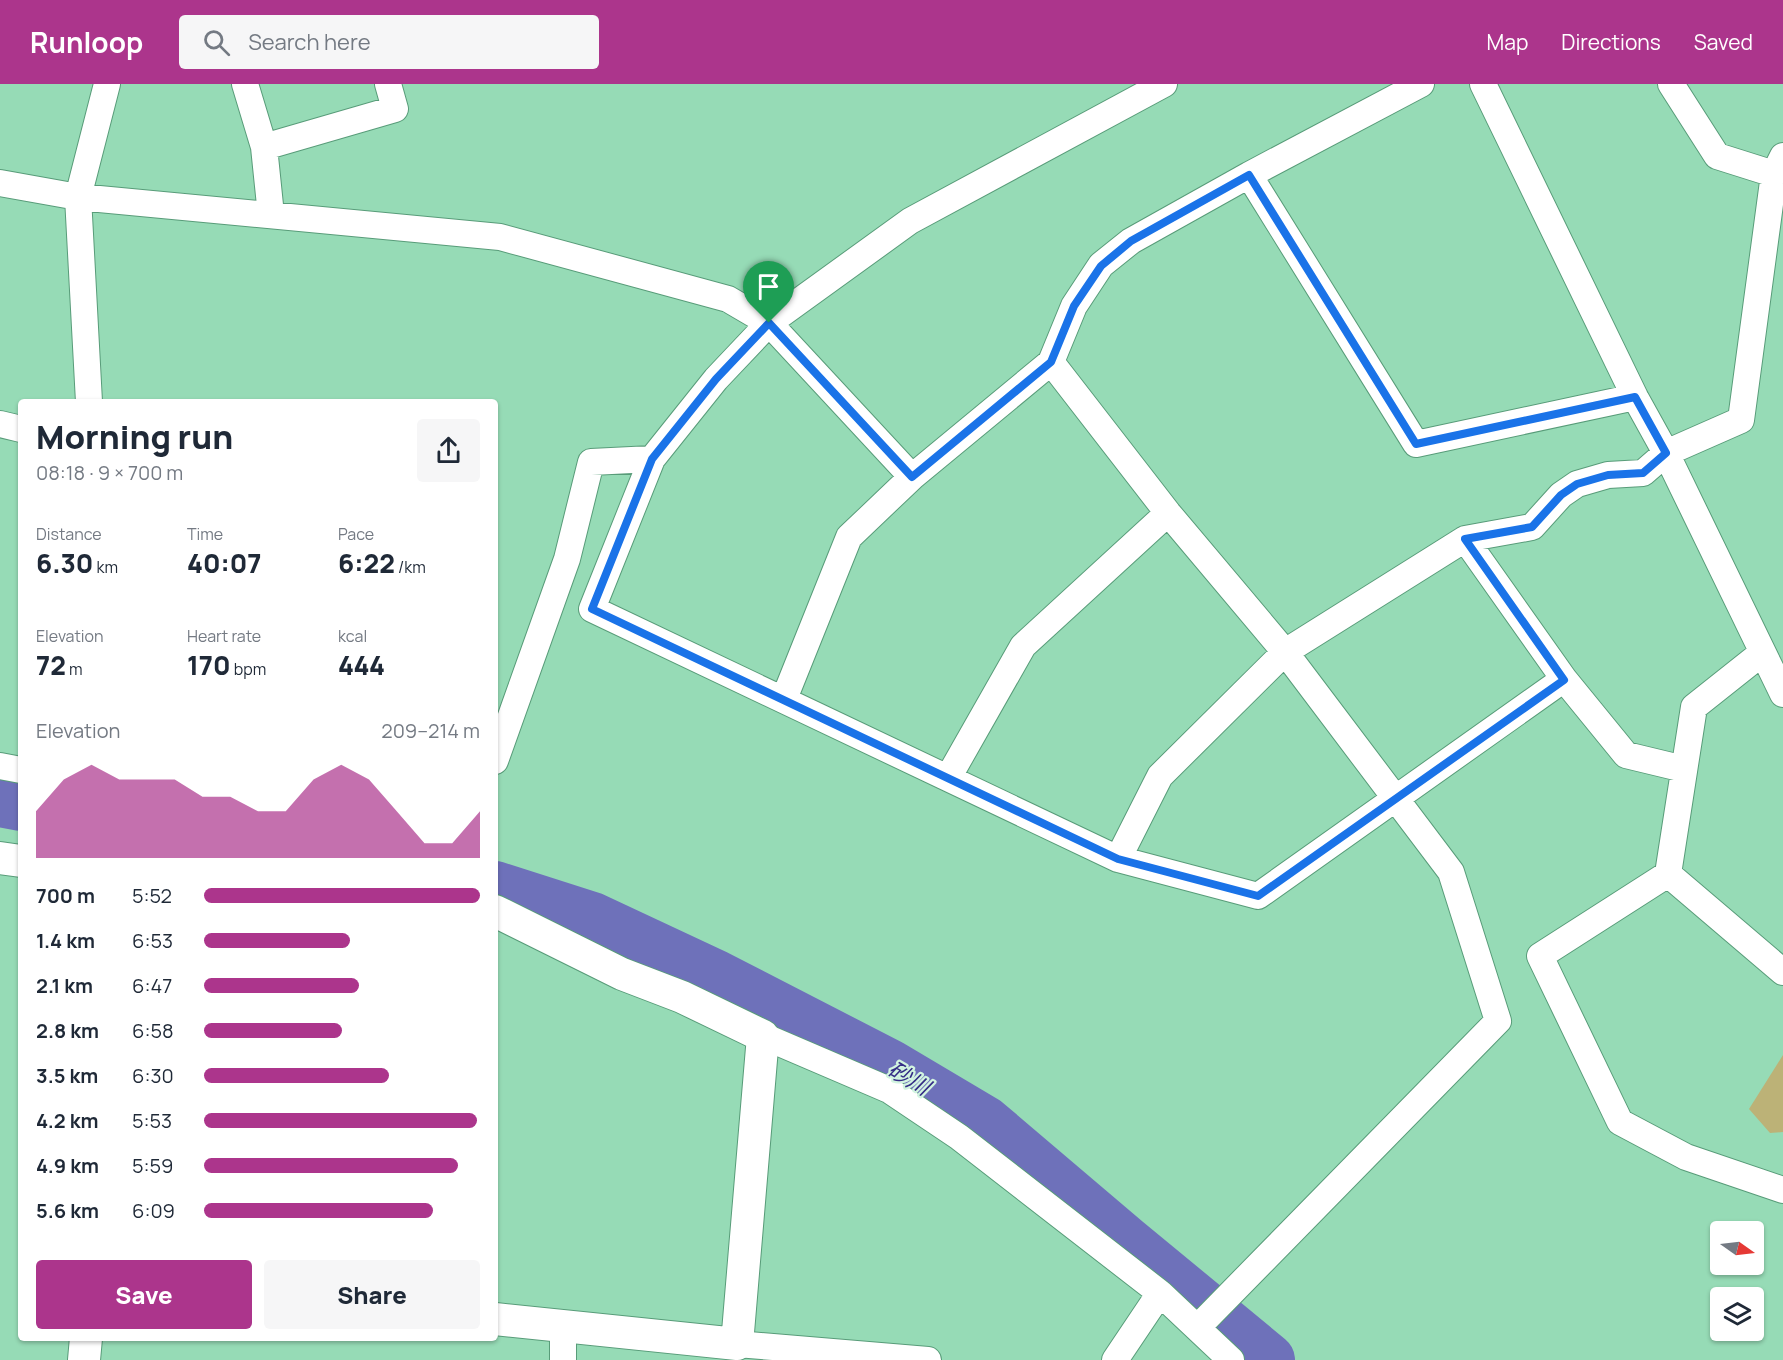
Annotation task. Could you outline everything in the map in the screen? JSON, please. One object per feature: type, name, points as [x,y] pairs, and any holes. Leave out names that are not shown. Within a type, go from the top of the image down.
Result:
[{"type":"street","points":[[89,399],[78,197],[107,84]]},
{"type":"street","points":[[245,84],[264,147],[270,215]]},
{"type":"street","points":[[264,147],[395,109],[388,84]]},
{"type":"street","points":[[1164,84],[910,221],[769,323],[716,379],[652,459],[592,609],[1118,859],[1258,896],[1564,680]]},
{"type":"street","points":[[784,699],[849,537],[912,477],[1051,362],[1074,306],[1101,266],[1131,241],[1249,175],[1421,84]]},
{"type":"street","points":[[1483,84],[1783,694]]},
{"type":"street","points":[[1118,859],[1161,776],[1284,652],[1465,539],[1532,527],[1561,495],[1577,484],[1608,475],[1643,473],[1666,453],[1741,420],[1778,165],[1717,156],[1671,84]]},
{"type":"street","points":[[1249,175],[1416,444],[1635,397]]},
{"type":"street","points":[[0,183],[78,197],[500,237],[728,299],[769,323],[912,477]]},
{"type":"street","points":[[1051,362],[1168,513],[1284,652],[1451,872],[1498,1021],[1198,1327]]},
{"type":"street","points":[[0,424],[18,428]]},
{"type":"street","points":[[498,753],[567,559],[591,462],[652,459]]},
{"type":"street","points":[[948,778],[1023,646],[1168,513]]},
{"type":"street","points":[[1465,539],[1564,680],[1626,755],[1684,769]]},
{"type":"street","points":[[1762,653],[1694,707],[1668,874],[1540,956],[1620,1122],[1686,1156],[1783,1190]]},
{"type":"street","points":[[0,766],[18,769]]},
{"type":"street","points":[[0,858],[18,861]]},
{"type":"street","points":[[1668,874],[1783,972]]},
{"type":"street","points":[[498,912],[622,974],[682,997],[763,1036],[890,1090],[959,1137],[1160,1293],[1231,1360]]},
{"type":"street","points":[[736,1344],[763,1036]]},
{"type":"street","points":[[1115,1360],[1160,1293]]},
{"type":"street","points":[[498,1319],[736,1344],[928,1360]]},
{"type":"street","points":[[563,1326],[563,1360]]},
{"type":"street","points":[[84,1360],[87,1341]]},
{"type":"shaded area","points":[[1783,1055],[1783,1132],[1770,1133],[1749,1109]]},
{"type":"waterway","name":"砂川","points":[[0,800],[18,803]]},
{"type":"waterway","name":"砂川","points":[[498,889],[592,919],[716,977],[889,1066],[985,1123],[1268,1360]]},
{"type":"route","points":[[1249,175],[1416,444],[1635,397],[1666,453],[1643,473],[1608,475],[1577,484],[1561,495],[1532,527],[1465,539],[1564,680],[1258,896],[1118,859],[592,609],[652,459],[716,379],[769,323],[912,477],[1051,362],[1074,306],[1101,266],[1131,241],[1249,175]]}]
